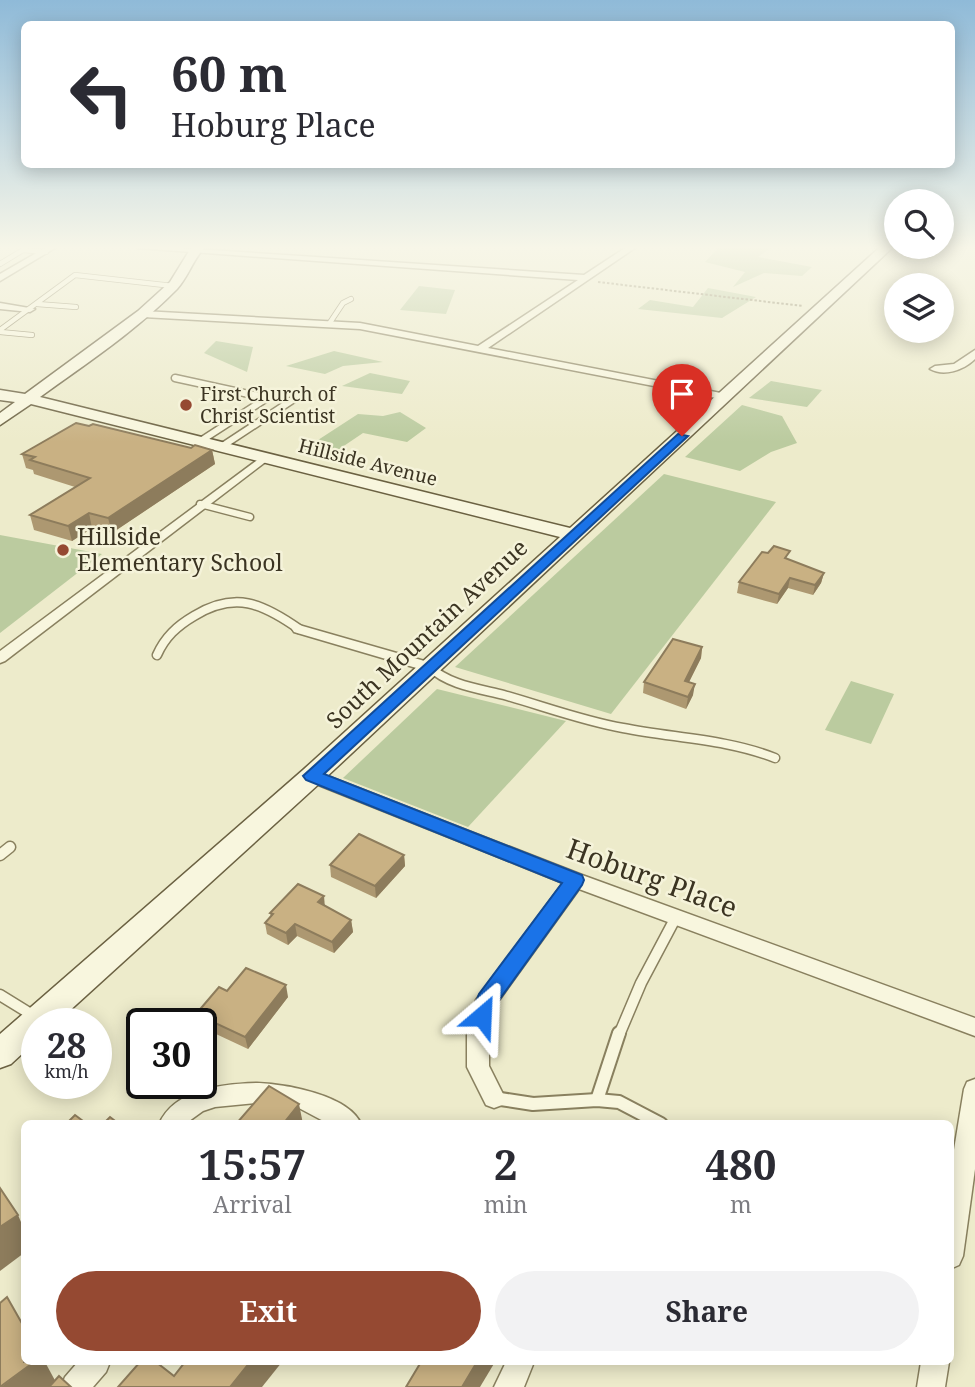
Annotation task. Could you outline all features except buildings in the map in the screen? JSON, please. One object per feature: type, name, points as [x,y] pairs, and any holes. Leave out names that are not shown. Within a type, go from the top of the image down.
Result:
[{"type":"street","points":[[479,349],[533,313]]},
{"type":"street","name":"South Mountain Avenue","points":[[51,1008],[312,776],[726,397],[814,313]]},
{"type":"street","points":[[0,420],[143,314],[360,326],[726,397]]},
{"type":"street","points":[[935,369],[958,368],[966,364],[975,353]]},
{"type":"street","points":[[0,395],[29,399]]},
{"type":"street","name":"Hillside Avenue","points":[[29,399],[574,535]]},
{"type":"street","points":[[0,657],[65,611],[200,504],[264,458]]},
{"type":"street","points":[[299,629],[430,667]]},
{"type":"street","name":"Hoburg Place","points":[[312,776],[575,880],[975,1027]]},
{"type":"street","points":[[494,1098],[478,1067],[478,1032],[487,1000],[575,880]]},
{"type":"street","name":"South Mountain Avenue","points":[[0,1054],[21,1035]]},
{"type":"street","points":[[954,1229],[975,1089]]},
{"type":"street","points":[[172,1120],[177,1112],[206,1099],[273,1093],[311,1101],[343,1120]]},
{"type":"street","points":[[75,1387],[93,1365]]},
{"type":"street","points":[[508,1387],[519,1365]]},
{"type":"street","points":[[931,1387],[934,1365]]},
{"type":"lane","points":[[0,331],[25,313]]},
{"type":"lane","points":[[329,324],[337,313]]},
{"type":"lane","points":[[0,331],[32,335]]},
{"type":"lane","points":[[175,378],[267,398],[199,442]]},
{"type":"lane","points":[[221,447],[297,397]]},
{"type":"lane","points":[[200,504],[250,517]]},
{"type":"lane","points":[[157,655],[163,640],[174,628],[227,600],[245,601],[270,610],[299,629]]},
{"type":"lane","points":[[430,667],[436,673],[463,684],[621,728],[725,744],[755,750],[775,758]]},
{"type":"lane","points":[[0,855],[10,847]]},
{"type":"lane","points":[[597,1100],[611,1052],[637,989],[676,917]]},
{"type":"lane","points":[[0,995],[21,1008]]},
{"type":"lane","points":[[494,1098],[533,1104],[597,1100],[628,1105],[654,1120]]},
{"type":"green space","points":[[673,313],[731,313],[722,318]]},
{"type":"green space","points":[[216,341],[253,347],[247,372],[204,353]]},
{"type":"green space","points":[[334,351],[383,362],[343,366],[325,374],[286,366]]},
{"type":"green space","points":[[370,373],[410,381],[402,394],[342,386]]},
{"type":"green space","points":[[771,381],[822,390],[807,407],[749,398]]},
{"type":"green space","points":[[742,405],[782,416],[797,443],[771,452],[740,471],[685,457]]},
{"type":"green space","points":[[400,412],[426,428],[407,442],[363,433],[323,460],[298,453],[358,414],[383,416]]},
{"type":"green space","points":[[664,474],[776,502],[611,714],[455,667]]},
{"type":"green space","points":[[0,535],[102,554],[0,633]]},
{"type":"green space","points":[[851,681],[894,694],[871,744],[825,730]]},
{"type":"green space","points":[[437,689],[566,721],[468,827],[343,778]]},
{"type":"place","name":"First Church of Christ Scientist","points":[[186,405]]},
{"type":"place","name":"Hillside Elementary School","points":[[63,550]]},
{"type":"route","points":[[482,1016],[487,1000],[575,880],[312,776],[682,436]]}]
